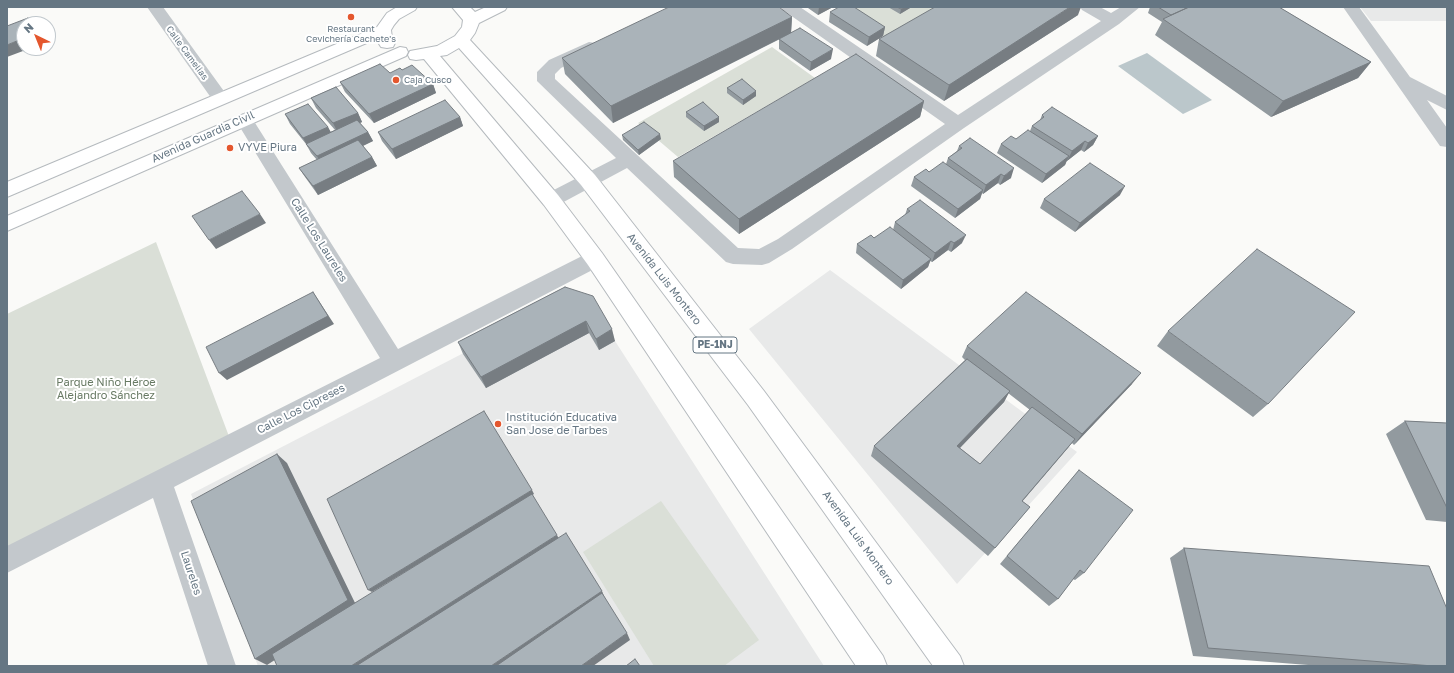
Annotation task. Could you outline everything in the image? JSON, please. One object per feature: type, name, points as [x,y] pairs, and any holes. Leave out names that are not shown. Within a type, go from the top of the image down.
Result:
[{"type":"main road","points":[[410,7],[390,11],[384,30],[384,39],[386,43],[400,52],[408,54],[429,54],[447,49],[461,40],[467,34],[471,20],[467,13],[460,7]]},
{"type":"main road","points":[[471,20],[499,7]]},
{"type":"main road","points":[[7,190],[220,98],[384,30]]},
{"type":"main road","name":"Avenida Luis Montero","points":[[461,40],[588,180],[756,398],[950,666]]},
{"type":"main road","name":"Avenida Guardia Civil","points":[[7,224],[400,52]]},
{"type":"main road","points":[[429,54],[551,200],[595,258],[873,666]]},
{"type":"street","name":"Calle Camelias","points":[[154,7],[220,98]]},
{"type":"street","points":[[789,7],[958,124]]},
{"type":"street","points":[[1088,7],[1112,21]]},
{"type":"street","points":[[603,40],[555,64],[546,72],[546,81],[733,256],[762,257],[785,244],[958,124],[1132,7]]},
{"type":"street","points":[[1351,7],[1447,141]]},
{"type":"street","points":[[1402,79],[1447,104]]},
{"type":"street","name":"Calle Los Laureles","points":[[244,119],[394,361]]},
{"type":"street","points":[[551,200],[629,159]]},
{"type":"street","name":"Calle Los Cipreses","points":[[7,560],[595,258]]},
{"type":"street","name":"Laureles","points":[[160,481],[222,666]]},
{"type":"shaded area","points":[[1360,7],[1447,7],[1447,21],[1371,21]]},
{"type":"shaded area","points":[[1147,53],[1212,100],[1183,114],[1118,66]]},
{"type":"shaded area","points":[[830,270],[1077,452],[957,584],[749,329]]},
{"type":"shaded area","name":"Institución Educativa San Jose de Tarbes","points":[[568,299],[596,308],[615,341],[824,666],[258,666],[191,494]]},
{"type":"green space","points":[[849,7],[938,7],[885,37],[843,10]]},
{"type":"green space","points":[[772,47],[815,78],[678,157],[638,123]]},
{"type":"green space","name":"Parque Niño Héroe Alejandro Sánchez","points":[[156,242],[230,439],[7,552],[7,314]]},
{"type":"green space","points":[[661,501],[759,640],[724,666],[654,666],[583,552]]},
{"type":"building","points":[[669,7],[779,7],[792,17],[611,106],[562,58]]},
{"type":"building","points":[[839,7],[854,7],[885,27],[869,37],[830,12]]},
{"type":"building","points":[[935,7],[1070,7],[949,85],[879,39]]},
{"type":"building","points":[[1158,7],[1189,7],[1171,15]]},
{"type":"building","points":[[1189,7],[1279,7],[1371,62],[1283,101],[1163,19]]},
{"type":"building","points":[[16,23],[16,41],[7,45],[7,26]]},
{"type":"building","points":[[800,28],[833,49],[811,62],[779,39]]},
{"type":"building","points":[[856,54],[924,101],[739,219],[673,161]]},
{"type":"building","points":[[380,64],[390,73],[400,68],[402,70],[412,65],[433,84],[369,114],[340,82]]},
{"type":"building","points":[[742,79],[756,91],[743,100],[727,88]]},
{"type":"building","points":[[336,87],[358,113],[333,123],[311,98]]},
{"type":"building","points":[[445,100],[460,117],[392,149],[378,132]]},
{"type":"building","points":[[703,102],[719,117],[704,126],[686,112]]},
{"type":"building","points":[[308,104],[328,127],[303,138],[285,114]]},
{"type":"building","points":[[1052,107],[1098,136],[1088,143],[1085,141],[1072,151],[1032,126],[1044,117],[1042,115]]},
{"type":"building","points":[[357,120],[368,132],[317,156],[306,144]]},
{"type":"building","points":[[644,122],[660,134],[638,150],[622,135]]},
{"type":"building","points":[[1028,130],[1069,156],[1046,174],[1001,144],[1011,136],[1016,139]]},
{"type":"building","points":[[970,138],[1014,168],[1004,176],[1001,174],[986,185],[948,158],[962,148],[959,146]]},
{"type":"building","points":[[358,140],[372,157],[313,186],[299,168]]},
{"type":"building","points":[[943,162],[983,190],[958,209],[914,177],[926,169],[929,172]]},
{"type":"building","points":[[1090,163],[1125,186],[1080,223],[1044,199]]},
{"type":"building","points":[[242,191],[260,214],[209,240],[192,216]]},
{"type":"building","points":[[920,200],[966,235],[954,243],[951,241],[935,253],[895,222],[910,211],[907,209]]},
{"type":"building","points":[[890,227],[931,259],[903,280],[857,244],[871,235],[874,238]]},
{"type":"building","points":[[1257,249],[1355,312],[1268,404],[1168,331]]},
{"type":"building","points":[[565,287],[593,296],[612,329],[596,339],[586,321],[481,377],[458,342]]},
{"type":"building","points":[[313,292],[328,316],[219,373],[206,347]]},
{"type":"building","points":[[1026,292],[1141,373],[1082,434],[967,346]]},
{"type":"building","points":[[967,359],[1010,391],[957,446],[980,464],[1032,407],[1075,439],[1022,501],[1030,507],[995,548],[874,446]]},
{"type":"building","points":[[484,411],[532,490],[368,590],[327,499]]},
{"type":"building","points":[[1405,421],[1447,423],[1447,508]]},
{"type":"building","points":[[277,454],[348,600],[255,659],[191,501]]},
{"type":"building","points":[[1079,470],[1133,510],[1084,573],[1080,570],[1058,599],[1007,556]]},
{"type":"building","points":[[532,494],[557,535],[351,666],[277,666],[272,654]]},
{"type":"building","points":[[566,533],[602,591],[491,666],[356,666]]},
{"type":"building","points":[[1184,548],[1429,566],[1447,609],[1447,666],[1208,648]]},
{"type":"building","points":[[602,593],[627,633],[581,666],[496,666]]},
{"type":"building","points":[[635,659],[640,666],[626,666]]},
{"type":"place","name":"Restaurant Cevichería Cachete's","points":[[351,17]]},
{"type":"place","name":"Caja Cusco","points":[[396,80]]},
{"type":"place","name":"VYVE Piura","points":[[230,148]]},
{"type":"place","name":"Institución Educativa San Jose de Tarbes","points":[[498,424]]}]
